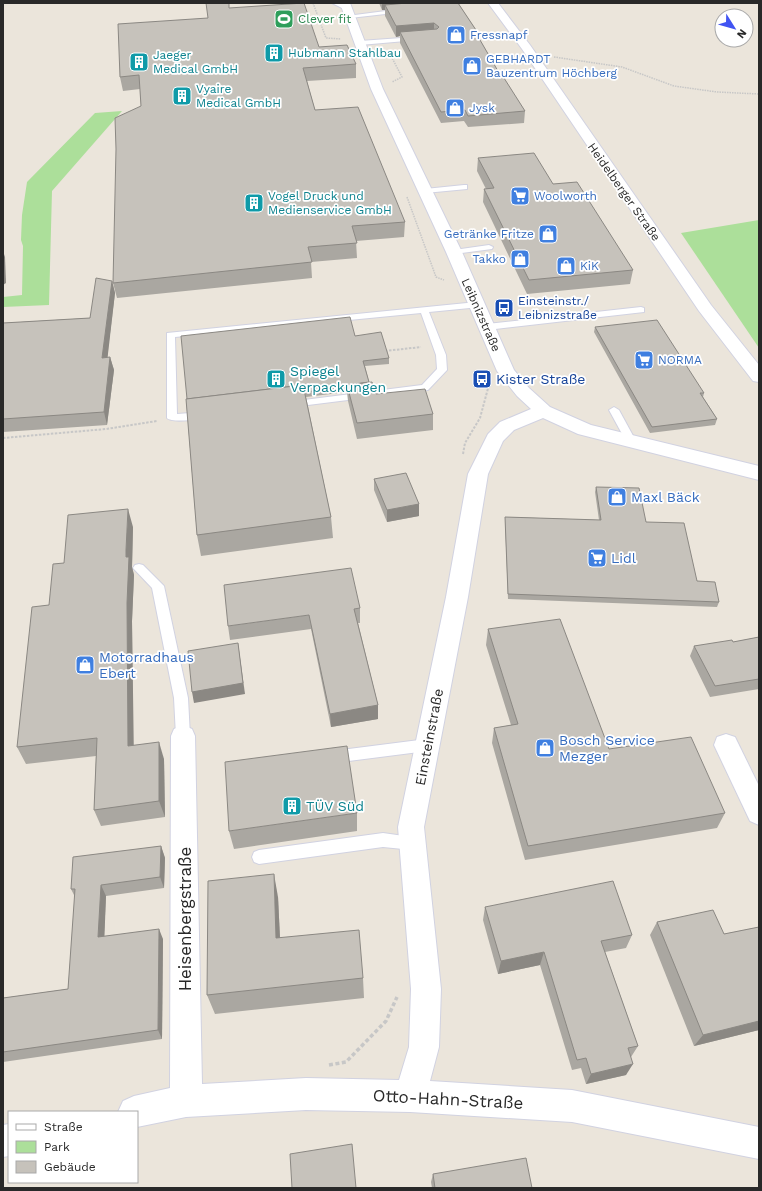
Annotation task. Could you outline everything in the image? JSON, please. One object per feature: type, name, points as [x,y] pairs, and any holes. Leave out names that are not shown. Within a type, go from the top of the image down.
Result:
[{"type":"street","name":"Heidelberger Straße","points":[[493,3],[532,57],[704,308],[759,377]]},
{"type":"street","name":"Leibnizstraße","points":[[344,8],[360,43],[376,89],[418,193],[454,252],[472,305],[487,327],[506,370],[523,392],[543,411],[585,430],[759,474]]},
{"type":"street","name":"Einsteinstraße","points":[[410,1096],[424,1047],[426,989],[411,827],[457,597],[478,474],[495,438],[507,426],[543,411]]},
{"type":"street","name":"Heisenbergstraße","points":[[184,736],[186,1101]]},
{"type":"street","points":[[726,745],[759,813]]},
{"type":"street","name":"Otto-Hahn-Straße","points":[[138,1111],[186,1101],[306,1094],[410,1096],[572,1106],[759,1143]]},
{"type":"lane","points":[[344,8],[410,10]]},
{"type":"lane","points":[[360,43],[420,38]]},
{"type":"lane","points":[[418,193],[464,187]]},
{"type":"lane","points":[[454,252],[489,247]]},
{"type":"lane","points":[[211,414],[172,418],[170,335],[472,305]]},
{"type":"lane","points":[[282,405],[425,388],[442,370],[441,355],[424,310]]},
{"type":"lane","points":[[487,327],[641,310]]},
{"type":"lane","points":[[614,410],[632,443]]},
{"type":"lane","points":[[139,568],[158,586],[181,698],[184,736]]},
{"type":"lane","points":[[319,759],[427,745]]},
{"type":"lane","points":[[259,857],[383,840],[413,843]]},
{"type":"path","points":[[532,57],[554,57],[602,63],[629,69],[661,82],[681,87],[717,92],[759,94]]},
{"type":"path","points":[[418,193],[406,198],[436,276],[461,288],[472,305]]},
{"type":"path","points":[[385,351],[437,344]]},
{"type":"path","points":[[462,459],[465,443],[480,418],[490,382],[490,375]]},
{"type":"path","points":[[3,438],[106,429],[172,418]]},
{"type":"path","points":[[323,1066],[346,1062],[386,1021],[398,994]]},
{"type":"green space","points":[[122,111],[52,191],[49,305],[3,307],[3,297],[22,295],[22,215],[27,182],[95,113]]},
{"type":"green space","points":[[759,220],[759,348],[681,233]]},
{"type":"building","name":"Vogel Druck und Medienservice GmbH","points":[[206,3],[229,3],[229,8],[304,3],[319,47],[347,45],[356,64],[303,68],[315,110],[358,107],[405,222],[352,226],[357,243],[308,247],[312,262],[113,283],[116,149],[115,118],[141,106],[139,75],[120,77],[118,24],[208,18]]},
{"type":"building","points":[[407,3],[458,3],[478,33],[476,33],[502,78],[504,78],[525,111],[468,116],[465,110],[441,112],[400,32],[437,29],[439,27],[434,23],[396,26],[385,5]]},
{"type":"building","points":[[534,153],[553,184],[577,182],[633,270],[529,280],[484,189],[494,188],[478,158]]},
{"type":"building","points":[[96,278],[112,281],[102,358],[110,357],[104,412],[3,419],[3,323],[90,318]]},
{"type":"building","name":"Spiegel Verpackungen","points":[[350,317],[355,336],[381,332],[389,358],[363,361],[369,382],[347,385],[347,387],[305,392],[303,385],[187,399],[181,336]]},
{"type":"building","name":"NORMA","points":[[657,320],[704,393],[700,393],[717,419],[652,427],[595,327]]},
{"type":"building","points":[[372,382],[376,394],[425,389],[433,414],[357,423],[347,385]]},
{"type":"building","points":[[303,385],[331,517],[197,535],[186,399]]},
{"type":"building","points":[[406,473],[419,504],[387,510],[374,479]]},
{"type":"building","name":"Lidl","points":[[596,487],[639,488],[646,522],[684,523],[697,581],[715,582],[719,602],[508,594],[505,517],[601,520]]},
{"type":"building","points":[[128,509],[126,557],[129,557],[127,603],[128,746],[159,742],[159,801],[94,810],[97,738],[17,747],[32,607],[49,605],[53,564],[64,563],[68,515]]},
{"type":"building","points":[[351,568],[360,608],[354,609],[378,705],[330,714],[309,615],[228,626],[224,585]]},
{"type":"building","name":"Bosch Service Mezger","points":[[560,619],[609,749],[691,737],[725,813],[528,846],[494,728],[518,724],[488,629]]},
{"type":"building","points":[[759,637],[759,679],[715,686],[694,646],[732,640],[733,642]]},
{"type":"building","points":[[238,643],[243,683],[192,692],[188,651]]},
{"type":"building","name":"TÜV Süd","points":[[347,746],[357,813],[229,831],[225,762]]},
{"type":"building","points":[[161,846],[160,877],[101,885],[98,937],[159,929],[158,1030],[3,1052],[3,998],[68,989],[75,889],[71,889],[73,857]]},
{"type":"building","points":[[274,874],[276,938],[359,930],[363,978],[207,995],[208,881]]},
{"type":"building","points":[[613,881],[632,935],[601,941],[638,1046],[628,1048],[633,1064],[591,1074],[586,1058],[577,1060],[544,952],[501,961],[485,907]]},
{"type":"building","points":[[713,910],[724,934],[759,927],[759,1021],[703,1035],[657,922]]},
{"type":"building","points":[[352,1144],[356,1188],[292,1188],[290,1154]]},
{"type":"building","points":[[526,1158],[532,1188],[435,1188],[433,1174]]},
{"type":"place","name":"Clever fit","points":[[284,19]]},
{"type":"place","name":"Fressnapf","points":[[456,35]]},
{"type":"place","name":"Hubmann Stahlbau","points":[[274,53]]},
{"type":"place","name":"Jaeger Medical GmbH","points":[[139,62]]},
{"type":"place","name":"GEBHARDT Bauzentrum Höchberg","points":[[472,66]]},
{"type":"place","name":"Vyaire Medical GmbH","points":[[182,96]]},
{"type":"place","name":"Jysk","points":[[455,108]]},
{"type":"place","name":"Woolworth","points":[[520,196]]},
{"type":"place","name":"Vogel Druck und Medienservice GmbH","points":[[254,203]]},
{"type":"place","name":"Getränke Fritze","points":[[548,234]]},
{"type":"place","name":"Takko","points":[[520,259]]},
{"type":"place","name":"KiK","points":[[566,266]]},
{"type":"place","name":"Einsteinstr./ Leibnizstraße","points":[[504,308]]},
{"type":"place","name":"NORMA","points":[[644,360]]},
{"type":"place","name":"Spiegel Verpackungen","points":[[276,379]]},
{"type":"place","name":"Kister Straße","points":[[482,379]]},
{"type":"place","name":"Maxl Bäck","points":[[617,497]]},
{"type":"place","name":"Lidl","points":[[597,558]]},
{"type":"place","name":"Motorradhaus Ebert","points":[[85,665]]},
{"type":"place","name":"Bosch Service Mezger","points":[[545,748]]},
{"type":"place","name":"TÜV Süd","points":[[292,806]]}]
